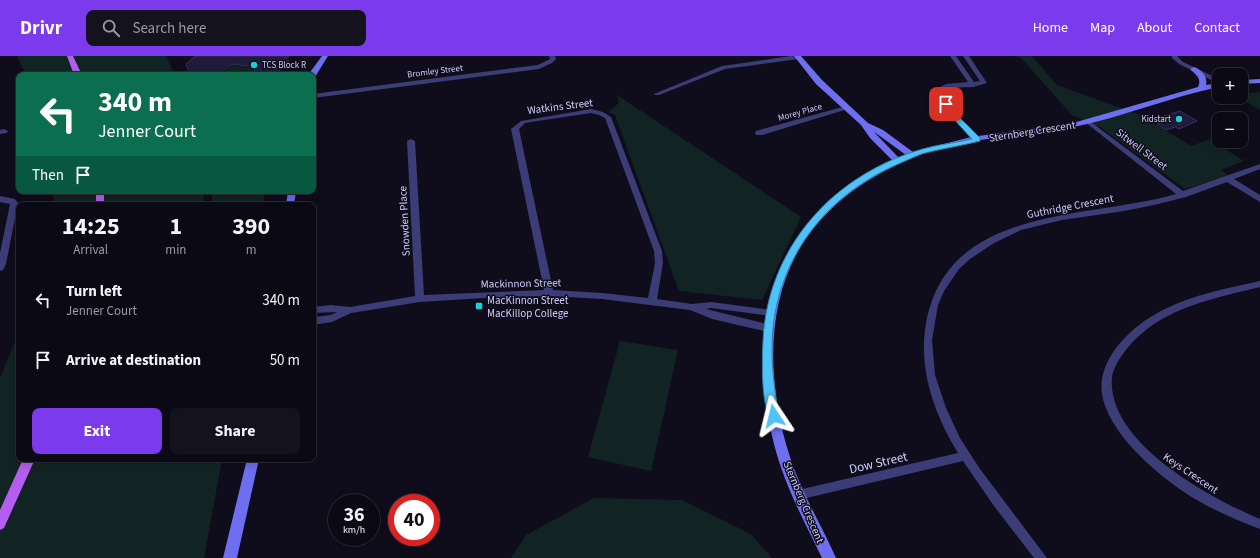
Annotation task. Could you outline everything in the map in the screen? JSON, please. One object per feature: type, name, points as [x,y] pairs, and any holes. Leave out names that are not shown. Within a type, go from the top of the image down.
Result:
[{"type":"main road","points":[[63,56],[76,71]]},
{"type":"main road","points":[[70,56],[76,71]]},
{"type":"main road","points":[[0,524],[29,462]]},
{"type":"street","points":[[314,72],[325,56]]},
{"type":"street","name":"Bromley Street","points":[[316,96],[538,67],[550,62],[552,56]]},
{"type":"street","points":[[657,94],[724,67],[797,56],[819,82],[846,108],[864,123],[880,132],[912,155]]},
{"type":"street","points":[[953,56],[973,84]]},
{"type":"street","points":[[966,56],[984,81],[982,84],[946,86],[940,91],[940,94],[952,113],[977,140]]},
{"type":"street","points":[[1172,57],[1212,78]]},
{"type":"street","points":[[1172,57],[1212,73]]},
{"type":"street","points":[[1194,69],[1204,79],[1204,84],[1201,88]]},
{"type":"street","points":[[1248,82],[1260,81]]},
{"type":"street","name":"Sternberg Crescent","points":[[829,558],[798,495],[781,446],[770,392],[767,360],[768,328],[782,274],[797,242],[814,220],[831,202],[854,184],[875,171],[912,155],[949,145],[1087,122],[1201,88],[1212,86]]},
{"type":"street","name":"Morey Place","points":[[759,133],[846,108]]},
{"type":"street","name":"Watkins Street","points":[[549,293],[515,129],[523,122],[531,120],[596,112],[608,117],[658,251],[659,264],[652,301]]},
{"type":"street","name":"Sitwell Street","points":[[1087,122],[1183,195]]},
{"type":"street","points":[[864,123],[873,136],[898,160]]},
{"type":"street","name":"Snowden Place","points":[[411,141],[420,299]]},
{"type":"street","name":"Guthridge Crescent","points":[[1041,558],[965,456],[939,406],[930,375],[927,347],[929,321],[936,298],[954,268],[971,252],[994,239],[1025,226],[1139,205],[1183,195],[1260,166]]},
{"type":"street","points":[[1228,178],[1260,199]]},
{"type":"street","points":[[0,198],[12,201],[14,203],[0,268]]},
{"type":"street","name":"Keys Crescent","points":[[1260,284],[1205,297],[1164,313],[1142,328],[1123,346],[1112,363],[1107,378],[1108,396],[1121,425],[1137,446],[1153,462],[1201,497],[1234,514],[1260,524]]},
{"type":"street","name":"Mackinnon Street","points":[[316,310],[331,308],[350,310],[420,299],[501,294],[549,293],[652,301],[716,311],[771,313]]},
{"type":"street","name":"Mackinnon Street","points":[[316,321],[332,318],[350,310]]},
{"type":"street","name":"Mackinnon Street","points":[[716,311],[768,328]]},
{"type":"street","name":"Dow Street","points":[[798,495],[965,456]]},
{"type":"street","points":[[230,558],[252,462]]},
{"type":"green space","points":[[17,56],[166,56],[174,72],[25,72]]},
{"type":"green space","points":[[1015,56],[1032,56],[1057,85],[1140,115],[1191,146],[1212,138],[1212,148],[1224,148],[1244,161],[1221,170],[1229,176],[1185,189],[1100,127],[1072,115],[1021,58]]},
{"type":"green space","points":[[231,65],[255,68],[252,72],[224,72]]},
{"type":"green space","points":[[1260,92],[1260,110],[1248,103],[1248,93]]},
{"type":"green space","points":[[617,95],[801,217],[762,300],[679,291],[615,115],[608,112],[619,103]]},
{"type":"green space","points":[[53,194],[204,194],[203,202],[54,202]]},
{"type":"green space","points":[[212,194],[265,194],[263,202],[212,202]]},
{"type":"green space","points":[[16,339],[16,462],[221,462],[204,558],[0,558],[0,378]]},
{"type":"green space","points":[[620,341],[678,350],[651,471],[588,457]]},
{"type":"green space","points":[[594,498],[682,500],[751,534],[772,558],[511,558],[526,535]]},
{"type":"building","points":[[195,56],[289,56],[285,61],[289,61],[278,72],[253,72],[257,67],[231,64],[222,72],[189,72],[186,64]]},
{"type":"building","name":"Kidstart","points":[[1180,111],[1197,121],[1179,129],[1175,127],[1166,130],[1157,124],[1167,122],[1161,117]]},
{"type":"place","name":"TCS Block R","points":[[254,65]]},
{"type":"place","name":"Kidstart","points":[[1179,119]]},
{"type":"place","name":"MacKinnon Street MacKillop College","points":[[479,306]]},
{"type":"route","points":[[774,416],[767,360],[768,328],[777,286],[797,242],[814,220],[831,202],[854,184],[875,171],[898,160],[918,153],[977,140],[952,113],[946,104]]}]
